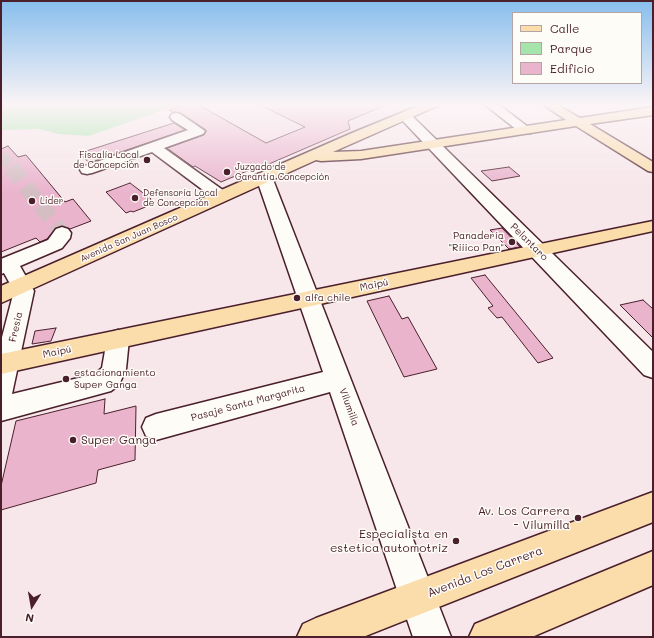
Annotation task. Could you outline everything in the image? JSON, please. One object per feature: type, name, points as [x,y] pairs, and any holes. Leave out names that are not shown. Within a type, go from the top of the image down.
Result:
[{"type":"main road","name":"Avenida San Juan Bosco","points":[[1,295],[364,134]]},
{"type":"main road","points":[[308,158],[361,155],[501,134]]},
{"type":"main road","points":[[596,134],[653,168]]},
{"type":"main road","name":"Maipú","points":[[5,364],[653,226]]},
{"type":"main road","name":"Avenida Los Carrera","points":[[316,637],[653,508]]},
{"type":"main road","points":[[488,637],[653,568]]},
{"type":"street","points":[[88,170],[190,134]]},
{"type":"street","name":"Pelantaro","points":[[422,134],[653,368]]},
{"type":"street","points":[[154,147],[221,196]]},
{"type":"street","name":"Vilumilla","points":[[264,177],[432,637]]},
{"type":"street","points":[[22,286],[5,265],[54,244],[61,238],[62,233]]},
{"type":"street","name":"Fresia","points":[[1,391],[5,364],[23,297],[24,291],[22,286]]},
{"type":"street","points":[[1,409],[102,383],[110,377],[114,369],[118,340]]},
{"type":"street","name":"Pasaje Santa Margarita","points":[[156,427],[339,379]]},
{"type":"shaded area","points":[[206,134],[348,134],[261,167]]},
{"type":"green space","points":[[57,134],[95,134],[89,136]]},
{"type":"building","points":[[140,134],[174,134],[89,163],[80,153]]},
{"type":"building","points":[[205,134],[250,134],[266,143],[288,134],[339,134],[262,167],[259,166],[221,182],[195,166],[193,167],[167,148]]},
{"type":"building","name":"Lider","points":[[8,146],[18,157],[26,155],[65,202],[73,199],[91,221],[70,229],[62,226],[56,228],[47,239],[40,242],[36,238],[1,252],[1,149]]},
{"type":"building","points":[[509,167],[520,176],[492,181],[481,171]]},
{"type":"building","name":"Defensoría Local de Concepción","points":[[130,183],[151,199],[148,206],[126,213],[106,192]]},
{"type":"building","points":[[502,228],[520,247],[509,249],[490,230]]},
{"type":"building","points":[[485,275],[553,358],[538,363],[502,317],[497,318],[488,308],[493,306],[471,278]]},
{"type":"building","points":[[389,296],[402,319],[408,317],[437,369],[404,377],[367,301]]},
{"type":"building","points":[[643,300],[653,309],[653,338],[620,305]]},
{"type":"building","points":[[56,328],[51,341],[32,344],[35,331]]},
{"type":"building","name":"Super Ganga","points":[[105,399],[104,414],[136,406],[135,460],[98,470],[96,483],[1,510],[1,486],[16,421]]},
{"type":"tunnel","points":[[1,155],[12,168]]},
{"type":"tunnel","points":[[11,167],[62,233]]},
{"type":"place","name":"Fiscalía Local de Concepción","points":[[147,160]]},
{"type":"place","name":"Juzgado de Garantía Concepción","points":[[227,172]]},
{"type":"place","name":"Defensoría Local de Concepción","points":[[135,198]]},
{"type":"place","name":"Lider","points":[[32,201]]},
{"type":"place","name":"Panadería \"Riiico Pan\"","points":[[512,242]]},
{"type":"place","name":"alfa chile","points":[[297,298]]},
{"type":"place","name":"estacionamiento Super Ganga","points":[[66,379]]},
{"type":"place","name":"Super Ganga","points":[[73,440]]},
{"type":"place","name":"Av. Los Carrera - Vilumilla","points":[[578,518]]},
{"type":"place","name":"Especialista en estetica automotriz","points":[[456,541]]}]
